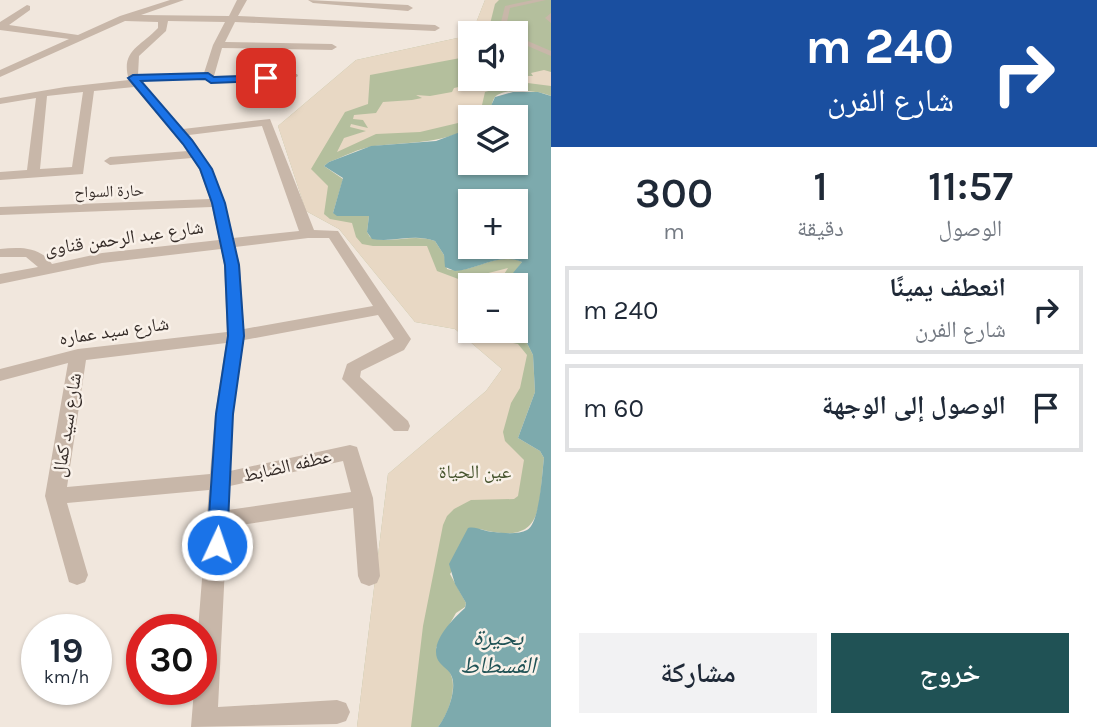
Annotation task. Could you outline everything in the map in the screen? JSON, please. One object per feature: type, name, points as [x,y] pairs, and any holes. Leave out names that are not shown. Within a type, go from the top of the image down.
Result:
[{"type":"street","points":[[123,18],[140,0]]},
{"type":"street","points":[[0,74],[123,18],[178,0]]},
{"type":"street","points":[[208,76],[218,45],[242,0]]},
{"type":"street","points":[[313,0],[402,3],[421,0]]},
{"type":"street","points":[[402,3],[414,27]]},
{"type":"street","points":[[0,27],[27,8]]},
{"type":"street","points":[[159,17],[163,21],[163,29],[134,55],[131,70],[135,81],[197,154],[218,203],[232,265],[236,336],[224,414],[204,723],[337,712]]},
{"type":"street","points":[[123,18],[230,19],[435,28]]},
{"type":"street","points":[[0,27],[79,37]]},
{"type":"street","points":[[218,45],[332,47]]},
{"type":"street","points":[[0,101],[135,81],[208,76],[211,80],[293,76]]},
{"type":"street","points":[[0,176],[77,172],[89,88]]},
{"type":"street","points":[[33,175],[42,94]]},
{"type":"street","points":[[179,133],[266,122],[308,234]]},
{"type":"street","points":[[110,161],[197,154]]},
{"type":"street","name":"حارة السواح","points":[[0,211],[218,203]]},
{"type":"street","name":"شارع عبد الرحمن قناوى","points":[[0,279],[46,267],[226,243],[333,234],[381,309]]},
{"type":"street","points":[[0,253],[15,252],[37,256],[46,267]]},
{"type":"street","points":[[381,309],[401,334],[401,343],[353,368],[350,375],[355,383],[401,426]]},
{"type":"street","name":"شارع سيد عماره","points":[[0,375],[78,355],[236,336],[381,309]]},
{"type":"street","name":"شارع سيد كمال","points":[[77,575],[55,496],[78,355]]},
{"type":"street","name":"عطفه الضابط","points":[[219,481],[350,452],[363,498]]},
{"type":"street","points":[[55,496],[219,481]]},
{"type":"street","points":[[219,520],[363,498],[369,576]]},
{"type":"lane","points":[[505,21],[507,7],[543,0]]},
{"type":"lane","points":[[551,15],[548,18],[551,21]]},
{"type":"lane","points":[[528,43],[551,54]]},
{"type":"green space","name":"عين الحياة","points":[[485,0],[551,0],[551,96],[523,91],[528,91],[528,21],[477,21]]},
{"type":"green space","name":"عين الحياة","points":[[458,38],[458,91],[523,91],[500,94],[495,97],[492,105],[458,105],[458,133],[435,140],[369,147],[324,166],[343,179],[333,213],[369,216],[367,232],[370,237],[435,241],[444,255],[447,269],[465,269],[503,259],[522,262],[514,273],[458,273],[458,332],[415,322],[339,229],[306,211],[278,126],[356,60]]},
{"type":"green space","name":"عين الحياة","points":[[471,343],[527,343],[533,355],[535,392],[518,438],[540,451],[544,458],[539,506],[528,527],[517,532],[501,533],[480,529],[450,574],[466,603],[465,607],[456,613],[436,648],[449,670],[453,684],[450,704],[438,727],[357,727],[388,474],[486,391],[502,369]]},
{"type":"shaded area","points":[[485,0],[499,0],[495,4],[491,21],[477,21]]},
{"type":"shaded area","points":[[458,38],[458,58],[370,75],[368,104],[345,112],[311,169],[328,186],[324,214],[330,219],[352,223],[356,237],[362,244],[427,246],[437,271],[458,279],[458,332],[415,322],[339,229],[306,211],[278,126],[356,60]]},
{"type":"shaded area","points":[[544,70],[551,72],[551,86],[528,83],[528,76],[533,76],[531,73]]},
{"type":"shaded area","points":[[458,87],[458,91],[488,91],[485,92],[482,105],[458,105],[458,123],[420,132],[376,134],[337,152],[344,138],[366,131],[350,127],[351,124],[368,128],[363,120],[353,119],[354,115],[376,113],[383,102],[412,100],[422,98],[416,95],[430,96],[452,92]]},
{"type":"shaded area","points":[[508,268],[505,273],[488,273]]},
{"type":"shaded area","points":[[471,343],[518,344],[527,355],[520,388],[511,403],[503,432],[505,441],[524,460],[518,496],[514,499],[471,500],[447,516],[423,626],[411,727],[357,727],[388,474],[486,391],[502,369]]},
{"type":"water","name":"بحيرة الفسطاط","points":[[513,92],[538,92],[551,96],[551,727],[438,727],[448,709],[453,681],[450,673],[437,658],[437,644],[466,603],[455,584],[449,564],[468,528],[506,533],[527,530],[535,518],[540,497],[544,458],[540,451],[518,438],[535,392],[533,355],[527,343],[528,273],[513,273],[522,262],[513,259],[528,259],[528,189],[458,189],[458,259],[505,259],[455,271],[445,267],[444,255],[435,241],[419,238],[372,239],[367,232],[369,216],[337,216],[333,213],[343,178],[324,166],[371,146],[436,141],[458,133],[458,175],[528,175],[528,105],[491,105],[495,97]]},
{"type":"route","points":[[217,545],[224,414],[236,336],[232,265],[218,203],[206,169],[188,142],[174,129],[133,78],[266,78]]}]
